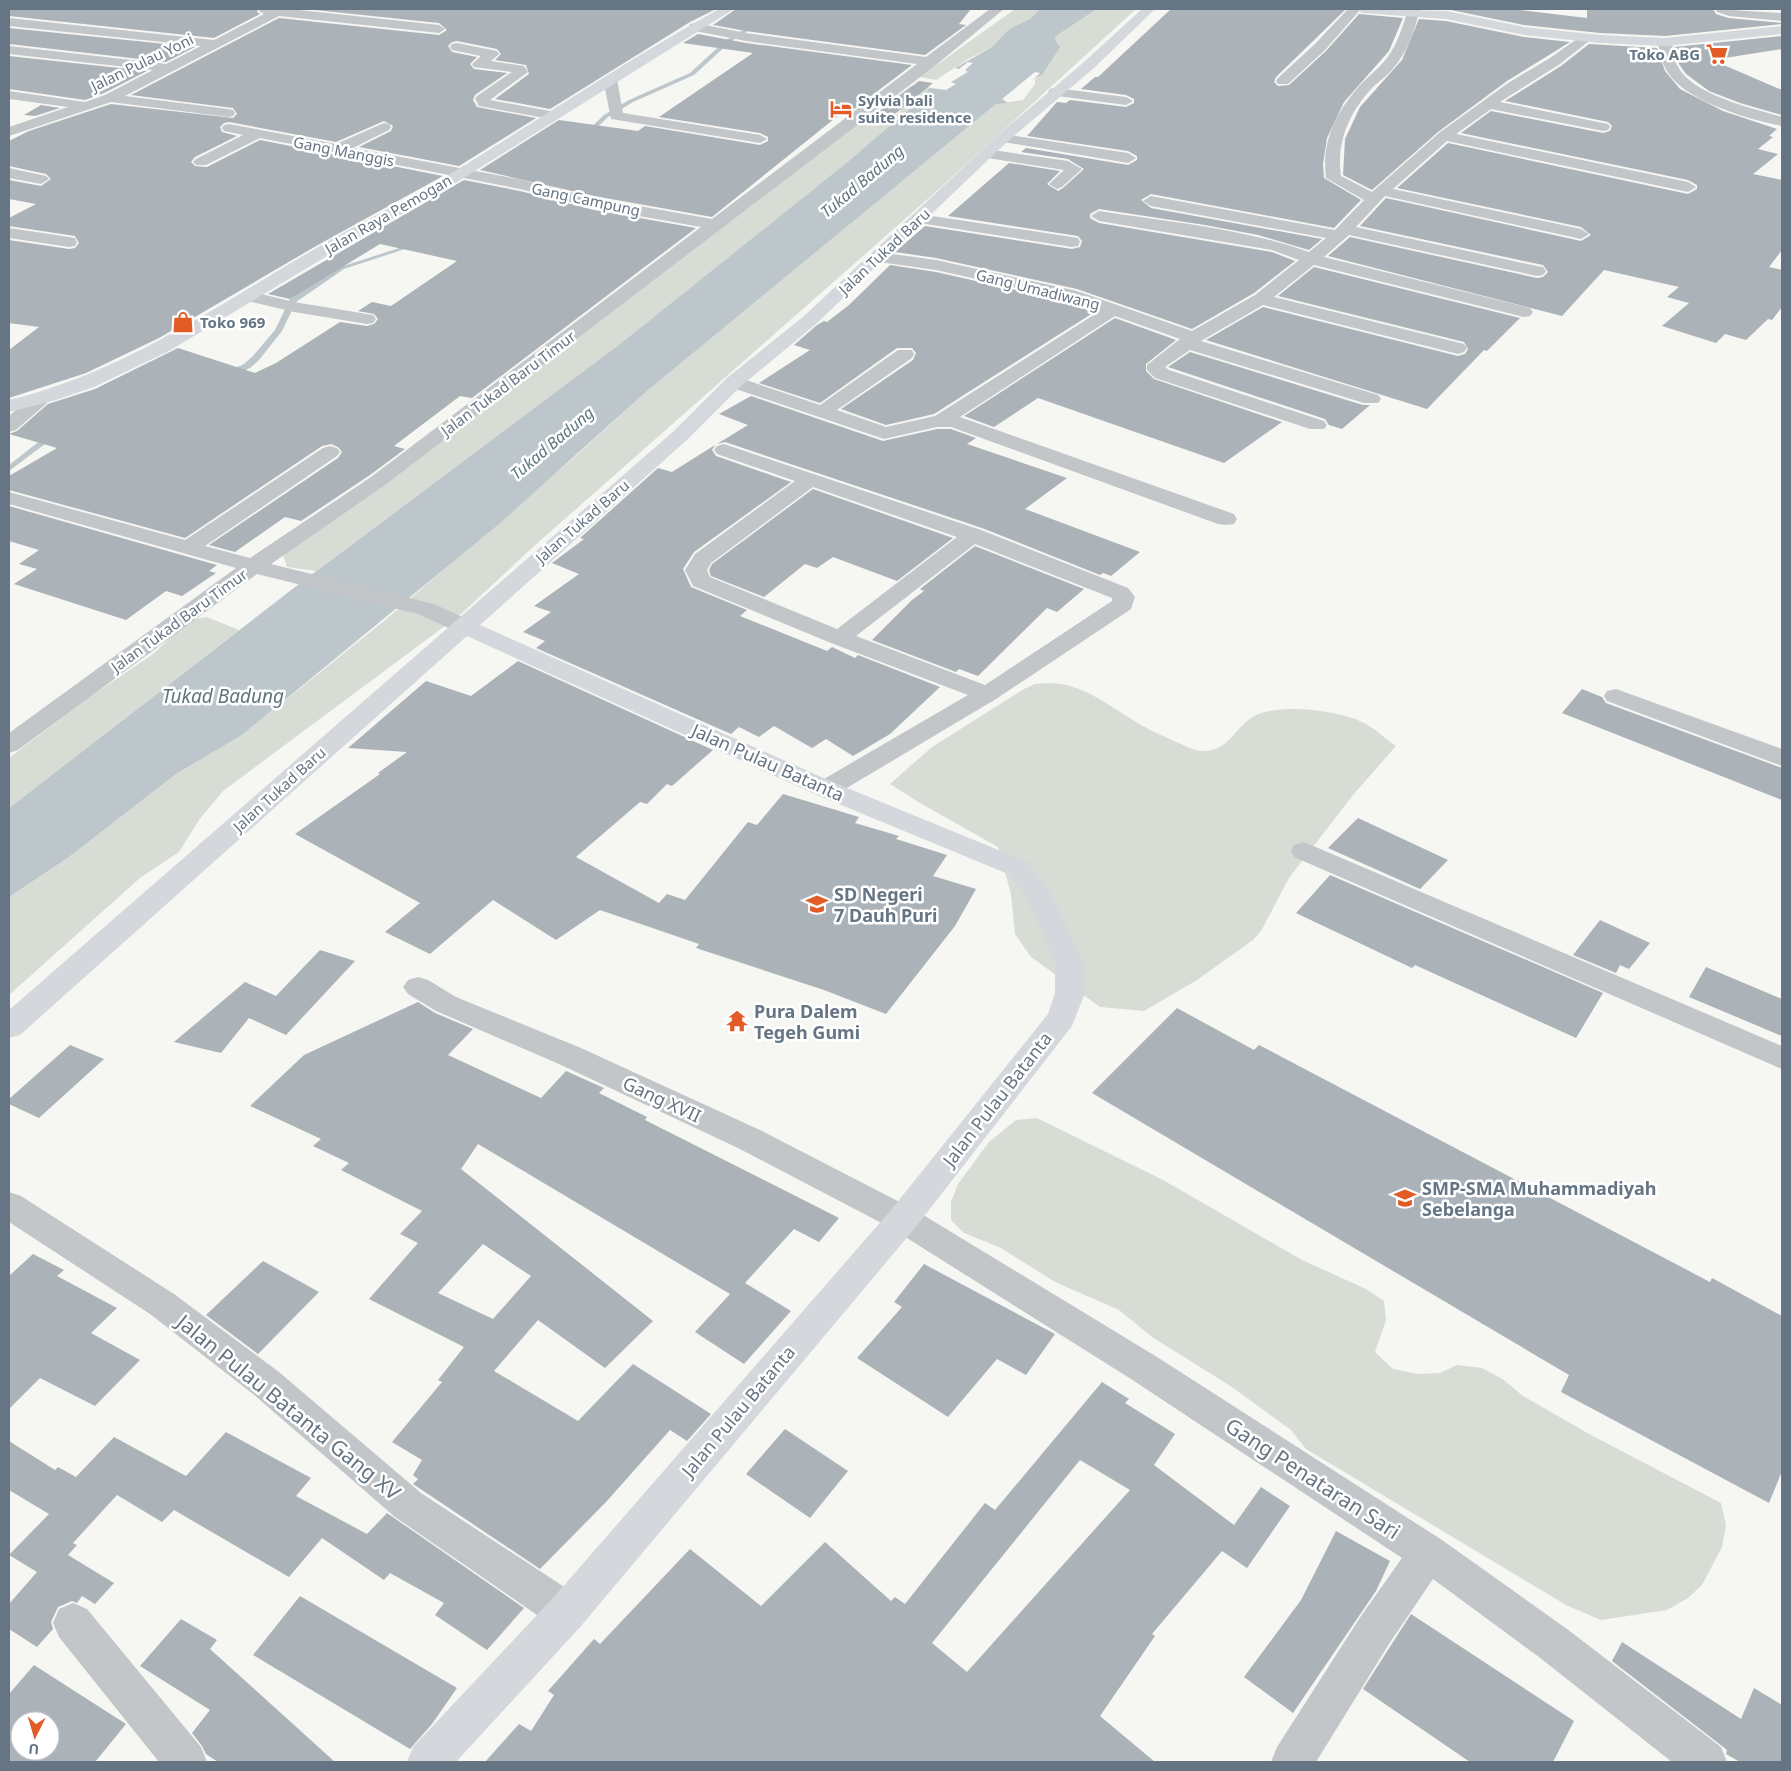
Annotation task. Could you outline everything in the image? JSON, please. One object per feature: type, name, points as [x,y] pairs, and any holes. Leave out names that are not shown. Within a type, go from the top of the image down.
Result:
[{"type":"street","name":"Jalan Raya Pemogan","points":[[9,406],[39,400],[70,389],[146,356],[258,298],[550,115],[728,9]]},
{"type":"street","name":"Jalan Tukad Baru Timur","points":[[9,745],[264,568],[599,314],[713,224],[931,62],[998,9]]},
{"type":"street","name":"Jalan Tukad Baru","points":[[9,1027],[682,434],[734,382],[810,320],[1003,138],[1089,65],[1150,9]]},
{"type":"street","points":[[1283,81],[1320,47],[1355,9]]},
{"type":"street","points":[[1362,9],[1414,10],[1524,31],[1584,38],[1665,42],[1782,30]]},
{"type":"street","points":[[1721,9],[1729,12],[1782,17]]},
{"type":"street","points":[[254,10],[281,10],[439,29]]},
{"type":"street","name":"Jalan Pulau Yoni","points":[[9,132],[110,98],[281,10]]},
{"type":"street","points":[[1414,10],[1400,50],[1391,63],[1349,106],[1336,127],[1333,139],[1334,178],[1377,195],[1581,234]]},
{"type":"street","points":[[9,22],[214,44]]},
{"type":"street","points":[[695,27],[746,37],[931,62]]},
{"type":"street","points":[[1317,425],[1156,370],[1156,365],[1191,340],[1261,299],[1343,233],[1377,195],[1444,136],[1513,86],[1555,61],[1584,38]]},
{"type":"street","points":[[45,42],[189,57]]},
{"type":"street","points":[[1665,42],[1670,65],[1676,76],[1691,87],[1735,106],[1782,122]]},
{"type":"street","points":[[457,47],[492,54],[478,64],[519,69],[522,72],[482,99],[484,103],[550,115]]},
{"type":"street","points":[[9,50],[167,68]]},
{"type":"street","points":[[610,79],[614,108],[620,117],[760,139]]},
{"type":"street","points":[[1055,92],[1126,101]]},
{"type":"street","points":[[9,95],[87,106]]},
{"type":"street","name":"Gang Manggis","points":[[110,98],[228,121],[257,134],[459,173]]},
{"type":"street","points":[[1489,104],[1603,126]]},
{"type":"street","points":[[338,149],[384,127]]},
{"type":"street","points":[[201,162],[257,134]]},
{"type":"street","points":[[1444,136],[1688,187]]},
{"type":"street","points":[[1003,138],[1128,158]]},
{"type":"street","points":[[986,154],[1068,166],[1074,169],[1057,184]]},
{"type":"street","points":[[9,173],[41,178]]},
{"type":"street","name":"Gang Campung","points":[[459,173],[548,193],[713,224]]},
{"type":"street","points":[[1151,202],[1343,233],[1537,271]]},
{"type":"street","points":[[1100,216],[1276,246],[1312,258],[1524,312]]},
{"type":"street","points":[[919,219],[1072,242]]},
{"type":"street","points":[[9,233],[68,242]]},
{"type":"street","name":"Gang Umadiwang","points":[[878,257],[936,265],[1020,283],[1115,309],[1191,340],[1371,399]]},
{"type":"street","points":[[258,298],[294,307],[367,319]]},
{"type":"street","points":[[1261,299],[1458,348]]},
{"type":"street","points":[[734,382],[884,433],[899,432],[942,420],[1115,309]]},
{"type":"street","points":[[822,412],[905,354]]},
{"type":"street","points":[[9,426],[39,400]]},
{"type":"street","points":[[942,420],[955,422],[1226,519]]},
{"type":"street","points":[[724,450],[973,535],[1120,593],[1124,601],[987,694],[826,789]]},
{"type":"street","points":[[188,548],[330,452]]},
{"type":"street","points":[[811,479],[704,559],[696,570],[696,576],[701,581],[839,638],[987,694]]},
{"type":"street","points":[[9,498],[188,548],[426,609],[463,626]]},
{"type":"street","points":[[839,638],[973,535]]},
{"type":"street","name":"Jalan Pulau Batanta","points":[[428,1762],[567,1612],[903,1219],[1061,1018],[1070,993],[1069,961],[1036,892],[1018,868],[826,789],[463,626]]},
{"type":"street","points":[[1616,696],[1782,758]]},
{"type":"street","points":[[1304,851],[1782,1058]]},
{"type":"street","name":"Gang XVII","points":[[418,987],[446,1004],[570,1056],[749,1139],[903,1219]]},
{"type":"street","name":"Jalan Pulau Batanta Gang XV","points":[[9,1205],[162,1304],[266,1383],[408,1505],[567,1612]]},
{"type":"street","name":"Gang Penataran Sari","points":[[903,1219],[1144,1368],[1428,1552],[1553,1643],[1706,1762]]},
{"type":"street","points":[[1292,1762],[1375,1630],[1428,1552]]},
{"type":"street","points":[[73,1622],[186,1762]]},
{"type":"shaded area","points":[[1015,9],[1040,9],[1031,18],[1008,30],[992,47],[968,59],[936,80],[920,77]]},
{"type":"shaded area","points":[[1097,9],[1136,9],[939,189],[533,547],[461,614],[223,791],[199,820],[179,852],[140,878],[9,995],[9,897],[69,857],[176,774],[242,735],[384,621],[578,454],[647,391],[996,104],[1023,100],[1035,84],[1035,80],[1042,75],[1056,36]]},
{"type":"shaded area","points":[[922,85],[930,88],[913,106],[845,164],[620,344],[316,571],[287,567],[283,555],[861,120],[892,118],[902,110],[882,107],[911,86]]},
{"type":"shaded area","points":[[207,617],[239,630],[9,808],[9,758],[87,699],[153,654],[189,620]]},
{"type":"shaded area","points":[[1035,684],[1064,684],[1088,693],[1147,728],[1199,751],[1218,748],[1251,718],[1261,713],[1290,709],[1322,711],[1351,718],[1371,727],[1396,746],[1353,795],[1289,878],[1261,931],[1253,940],[1197,980],[1144,1011],[1100,1007],[1031,957],[1015,934],[1011,894],[998,847],[890,784],[932,747],[1024,689]]},
{"type":"shaded area","points":[[1037,1118],[1163,1180],[1302,1260],[1366,1289],[1384,1301],[1386,1320],[1375,1352],[1393,1369],[1418,1374],[1440,1373],[1457,1365],[1482,1368],[1504,1380],[1523,1396],[1589,1434],[1721,1503],[1726,1525],[1722,1547],[1702,1585],[1688,1598],[1667,1610],[1601,1620],[1566,1605],[1306,1449],[1291,1430],[1232,1387],[1152,1337],[1119,1310],[1055,1282],[1001,1248],[964,1233],[951,1220],[951,1202],[958,1184],[989,1142],[1016,1120]]},
{"type":"water","name":"Tukad Badung","points":[[1040,9],[1097,9],[1056,36],[1055,40],[1060,47],[1042,75],[1033,80],[1040,73],[1035,72],[1002,99],[1008,103],[996,104],[647,391],[499,524],[242,735],[176,774],[69,857],[9,897],[9,808],[299,584],[620,344],[845,164],[913,106],[930,88],[946,90],[956,84],[951,82],[968,72],[965,70],[973,63],[968,62],[959,69],[955,68],[992,47],[1008,30],[1031,18]]},
{"type":"building","points":[[9,9],[258,9],[257,12],[260,14],[214,38],[9,16]]},
{"type":"building","points":[[305,9],[716,9],[690,22],[550,109],[495,99],[529,74],[526,65],[495,60],[501,54],[497,49],[457,41],[452,42],[448,46],[452,52],[477,57],[470,64],[474,69],[507,73],[475,95],[473,100],[477,107],[536,118],[459,166],[359,147],[391,131],[393,126],[384,121],[336,142],[229,122],[224,123],[220,127],[222,132],[237,136],[195,157],[191,162],[195,166],[207,167],[260,140],[443,176],[316,246],[159,338],[86,373],[9,398],[9,350],[39,327],[9,323],[9,240],[69,249],[75,248],[79,243],[75,236],[9,226],[9,218],[36,204],[9,199],[9,180],[41,186],[51,179],[46,174],[9,166],[9,141],[29,131],[111,104],[233,118],[237,114],[233,108],[131,95],[279,18],[439,35],[447,30],[439,23]]},
{"type":"building","points":[[736,9],[971,9],[959,24],[966,25],[925,55],[713,25]]},
{"type":"building","points":[[1171,9],[1346,9],[1276,77],[1274,82],[1278,86],[1289,85],[1326,51],[1359,14],[1403,18],[1389,51],[1344,102],[1327,138],[1323,164],[1324,178],[1361,200],[1334,228],[1151,194],[1141,200],[1151,208],[1322,239],[1309,250],[1258,235],[1205,225],[1099,209],[1090,214],[1090,218],[1099,223],[1272,252],[1295,261],[1254,293],[1192,329],[1077,289],[936,258],[895,252],[925,226],[1072,249],[1080,247],[1082,241],[1078,236],[948,216],[1009,163],[1060,171],[1047,184],[1058,191],[1084,169],[1068,159],[1021,152],[1026,148],[1128,165],[1137,160],[1137,156],[1128,151],[1027,136],[1057,102],[1066,103],[1070,100],[1126,107],[1134,103],[1134,99],[1126,95],[1081,89],[1095,77],[1098,77]]},
{"type":"building","points":[[1446,9],[1511,9],[1587,18],[1587,9],[1713,9],[1716,14],[1728,18],[1782,24],[1665,36],[1600,33],[1524,25]]},
{"type":"building","points":[[1419,19],[1446,21],[1524,37],[1570,42],[1507,81],[1438,132],[1372,190],[1343,175],[1345,139],[1360,107],[1402,60]]},
{"type":"building","points":[[9,28],[195,47],[166,62],[9,44]]},
{"type":"building","points":[[698,34],[746,43],[912,65],[850,112],[844,111],[712,217],[594,196],[480,170],[559,120],[638,131],[645,126],[760,145],[768,141],[768,137],[760,133],[659,117],[753,53],[683,43]]},
{"type":"building","points":[[1782,36],[1782,49],[1712,60],[1782,90],[1782,115],[1740,103],[1709,91],[1686,74],[1679,64],[1674,47]]},
{"type":"building","points":[[1589,44],[1657,48],[1665,71],[1680,89],[1723,111],[1777,129],[1769,136],[1773,137],[1758,149],[1778,154],[1753,174],[1782,180],[1782,250],[1769,267],[1782,270],[1782,307],[1772,320],[1768,319],[1746,340],[1725,334],[1716,343],[1662,326],[1689,303],[1667,297],[1679,287],[1604,270],[1562,316],[1328,256],[1350,237],[1537,278],[1543,277],[1548,272],[1543,265],[1360,226],[1386,198],[1581,241],[1591,235],[1581,227],[1397,188],[1448,143],[1688,194],[1697,189],[1697,185],[1688,180],[1461,133],[1491,111],[1603,133],[1610,131],[1612,126],[1608,122],[1505,101],[1561,66]]},
{"type":"building","points":[[9,56],[147,71],[104,93],[85,100],[9,89]]},
{"type":"building","points":[[919,81],[933,83],[890,118],[873,116]]},
{"type":"building","points":[[41,105],[60,108],[35,116],[24,115]]},
{"type":"building","points":[[464,180],[520,191],[594,210],[696,228],[472,398],[460,396],[394,446],[405,449],[370,475],[301,521],[285,517],[235,552],[209,545],[338,458],[342,452],[338,447],[331,444],[322,446],[185,538],[9,490],[9,476],[57,448],[9,434],[17,431],[48,404],[95,389],[178,348],[255,373],[276,363],[340,322],[367,326],[374,324],[378,319],[374,314],[358,311],[372,302],[391,306],[457,261],[380,244],[290,299],[268,294]]},
{"type":"building","points":[[890,265],[936,272],[1065,301],[1096,311],[934,414],[886,425],[841,409],[913,360],[916,353],[912,348],[897,348],[820,403],[759,383],[810,350],[794,345],[817,325],[824,321],[827,322],[849,305]]},
{"type":"building","points":[[1314,267],[1520,318],[1487,351],[1484,350],[1427,409],[1206,340],[1263,307],[1458,356],[1465,354],[1468,349],[1464,342],[1278,296]]},
{"type":"building","points":[[1115,318],[1176,340],[1146,364],[1146,371],[1154,379],[1282,422],[1224,463],[1038,398],[994,427],[964,416]]},
{"type":"building","points":[[1190,352],[1363,405],[1370,405],[1342,429],[1329,425],[1325,419],[1168,367]]},
{"type":"building","points":[[751,396],[883,441],[937,429],[951,429],[976,438],[967,444],[1067,478],[1025,509],[1140,552],[1111,576],[1103,573],[1100,575],[982,528],[725,442],[717,444],[748,425],[719,414]]},
{"type":"building","points":[[715,445],[712,450],[716,456],[791,482],[694,552],[683,569],[691,587],[747,610],[740,616],[827,651],[832,647],[855,658],[858,655],[940,687],[890,734],[853,756],[826,739],[812,748],[774,726],[759,737],[739,727],[731,734],[536,648],[545,641],[523,632],[551,612],[534,606],[579,574],[552,563],[584,539],[580,538],[658,468],[672,472]]},
{"type":"building","points":[[813,489],[953,538],[897,581],[833,557],[817,568],[805,564],[764,597],[711,576],[709,570],[712,564]]},
{"type":"building","points":[[9,506],[217,565],[209,571],[216,573],[182,596],[166,591],[126,620],[14,584],[37,569],[19,564],[39,550],[9,541]]},
{"type":"building","points":[[975,546],[1084,589],[1057,612],[1047,608],[978,676],[959,669],[956,672],[872,640],[912,600],[924,591],[920,589]]},
{"type":"building","points":[[518,661],[713,750],[672,786],[667,784],[647,804],[640,802],[576,857],[659,903],[667,894],[685,900],[748,822],[757,825],[783,794],[859,817],[855,823],[899,836],[896,839],[947,855],[933,876],[976,889],[955,926],[886,1014],[824,990],[696,948],[699,944],[600,910],[556,940],[493,900],[430,954],[385,932],[420,903],[295,834],[380,774],[378,773],[407,752],[348,748],[426,681],[471,696]]},
{"type":"building","points":[[1582,689],[1602,697],[1606,703],[1782,768],[1782,800],[1562,713]]},
{"type":"building","points":[[1358,818],[1448,860],[1420,889],[1328,848]]},
{"type":"building","points":[[1330,875],[1603,993],[1576,1038],[1415,965],[1412,968],[1296,913]]},
{"type":"building","points":[[1600,920],[1650,943],[1629,969],[1620,965],[1616,973],[1573,955]]},
{"type":"building","points":[[320,950],[355,961],[286,1035],[249,1018],[221,1053],[174,1042],[245,982],[276,996]]},
{"type":"building","points":[[1706,967],[1782,999],[1782,1036],[1689,997]]},
{"type":"building","points":[[418,1002],[435,1013],[473,1029],[448,1055],[541,1098],[566,1071],[604,1088],[599,1093],[647,1117],[645,1120],[839,1218],[819,1242],[794,1229],[745,1283],[791,1311],[744,1364],[695,1332],[730,1294],[478,1144],[461,1169],[653,1321],[605,1368],[538,1320],[494,1371],[578,1421],[633,1364],[711,1414],[687,1441],[670,1430],[606,1502],[540,1569],[413,1484],[418,1479],[413,1475],[422,1460],[392,1442],[442,1382],[438,1380],[464,1347],[369,1299],[418,1243],[400,1234],[422,1211],[341,1170],[349,1163],[313,1146],[321,1139],[250,1106],[304,1055]],"holes":[[[483,1244],[531,1276],[493,1319],[438,1293]]]},
{"type":"building","name":"SMP-SMA Muhammadiyah Sebelanga","points":[[1177,1008],[1254,1050],[1259,1045],[1710,1282],[1712,1278],[1782,1316],[1782,1471],[1769,1503],[1561,1392],[1569,1375],[1092,1093]]},
{"type":"building","points":[[70,1045],[104,1059],[39,1118],[9,1104],[9,1099]]},
{"type":"building","points":[[33,1254],[64,1270],[57,1276],[117,1308],[91,1333],[140,1360],[95,1406],[40,1378],[9,1409],[9,1276]]},
{"type":"building","points":[[263,1261],[319,1292],[258,1354],[206,1315]]},
{"type":"building","points":[[924,1264],[1055,1334],[1026,1375],[997,1359],[948,1417],[857,1358],[902,1307],[894,1302]]},
{"type":"building","points":[[1102,1382],[1129,1399],[1125,1403],[1175,1434],[1154,1465],[1234,1525],[1261,1487],[1290,1506],[1247,1568],[1222,1551],[1152,1634],[1155,1636],[1100,1716],[1155,1762],[485,1762],[519,1724],[531,1731],[554,1695],[548,1691],[594,1639],[600,1644],[690,1549],[761,1606],[825,1542],[891,1601],[895,1597],[905,1604],[985,1503],[995,1510]],"holes":[[[1080,1460],[1130,1490],[967,1672],[932,1643]]]},
{"type":"building","points":[[785,1429],[848,1471],[810,1518],[746,1474]]},
{"type":"building","points":[[226,1432],[311,1478],[296,1496],[367,1534],[387,1513],[524,1608],[487,1650],[435,1615],[444,1603],[390,1573],[384,1580],[322,1538],[289,1577],[174,1510],[162,1522],[117,1495],[73,1543],[77,1545],[68,1555],[114,1583],[95,1604],[82,1596],[77,1603],[72,1601],[58,1607],[51,1622],[53,1629],[37,1647],[9,1629],[9,1604],[37,1572],[9,1555],[49,1514],[9,1490],[9,1441],[55,1470],[58,1467],[76,1477],[114,1437],[186,1476]]},
{"type":"building","points":[[1336,1531],[1390,1561],[1376,1591],[1293,1713],[1244,1677],[1301,1600]]},
{"type":"building","points":[[300,1596],[457,1688],[432,1724],[410,1749],[253,1655]]},
{"type":"building","points":[[1411,1614],[1574,1721],[1553,1762],[1470,1762],[1363,1689]]},
{"type":"building","points":[[181,1619],[217,1640],[210,1649],[335,1762],[218,1762],[206,1754],[192,1733],[210,1710],[140,1666]]},
{"type":"building","points":[[1622,1642],[1741,1719],[1754,1688],[1782,1705],[1782,1762],[1740,1762],[1726,1754],[1727,1750],[1612,1661]]},
{"type":"building","points":[[34,1665],[126,1724],[95,1762],[9,1762],[9,1694]]},
{"type":"waterway","points":[[586,135],[606,116],[631,101],[692,74],[728,41],[781,9]]},
{"type":"waterway","points":[[229,374],[247,366],[256,358],[278,331],[293,301],[342,268],[414,245]]},
{"type":"waterway","points":[[9,469],[53,435]]},
{"type":"place","name":"Toko ABG","points":[[1717,54]]},
{"type":"place","name":"Sylvia bali suite residence","points":[[841,109]]},
{"type":"place","name":"Toko 969","points":[[183,322]]},
{"type":"place","name":"SD Negeri 7 Dauh Puri","points":[[817,904]]},
{"type":"place","name":"Pura Dalem Tegeh Gumi","points":[[737,1021]]},
{"type":"place","name":"SMP-SMA Muhammadiyah Sebelanga","points":[[1405,1198]]}]
